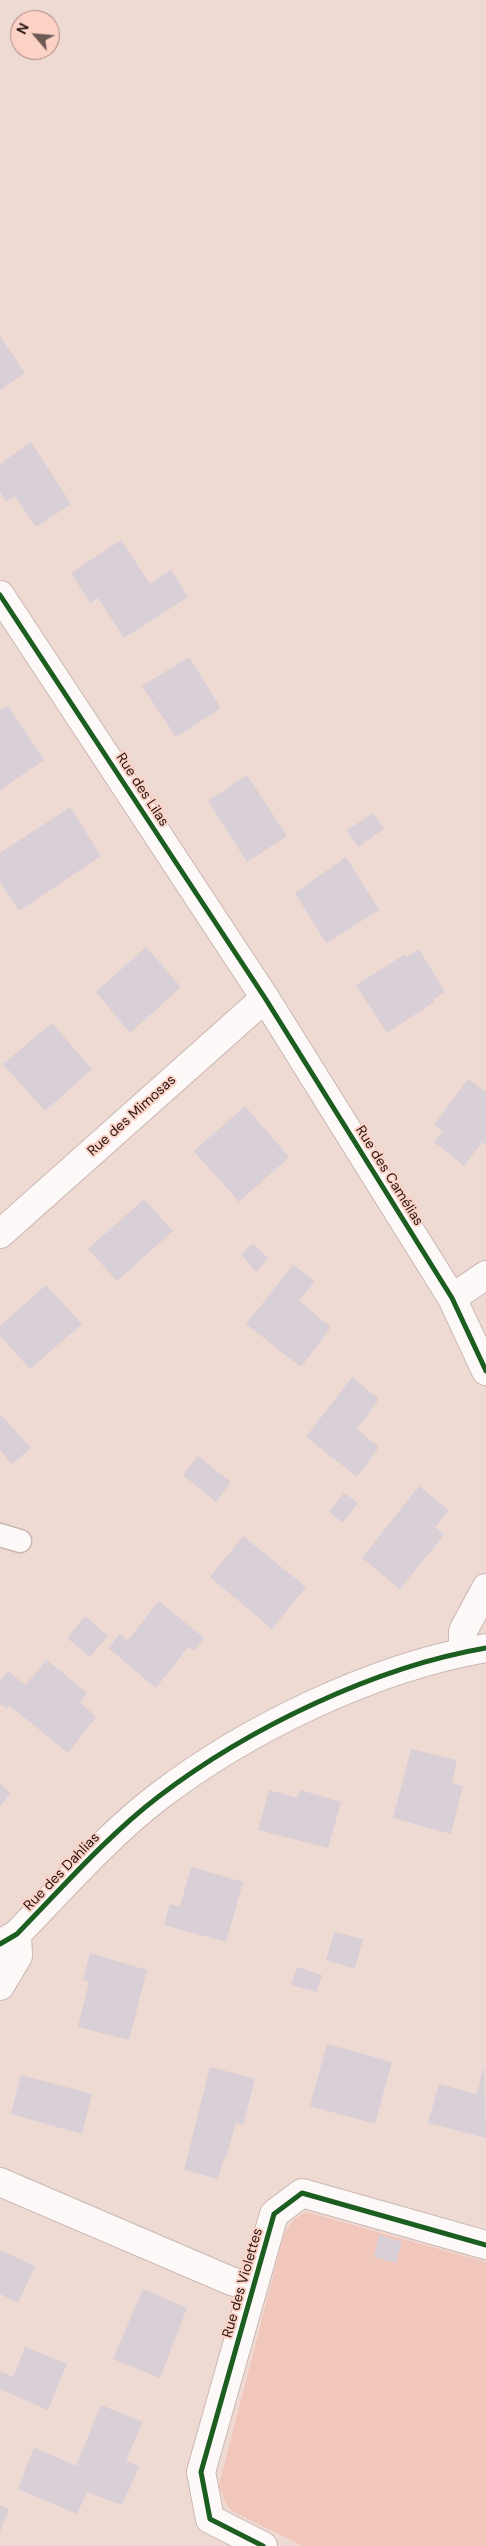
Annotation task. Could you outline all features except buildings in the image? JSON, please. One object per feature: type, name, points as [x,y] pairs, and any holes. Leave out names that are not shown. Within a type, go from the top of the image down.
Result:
[{"type":"street","name":"Rue des Lilas","points":[[0,595],[265,998]]},
{"type":"street","name":"Rue des Mimosas","points":[[0,1234],[265,998]]},
{"type":"street","name":"Rue des Camélias","points":[[265,998],[452,1298],[486,1372]]},
{"type":"street","points":[[452,1298],[486,1274]]},
{"type":"street","points":[[475,1650],[463,1631],[486,1588]]},
{"type":"street","name":"Rue des Dahlias","points":[[0,1986],[18,1956],[8,1939],[104,1844],[158,1797],[254,1734],[349,1688],[412,1665],[475,1650]]},
{"type":"street","points":[[0,2182],[231,2281],[253,2287]]},
{"type":"street","name":"Rue des Violettes","points":[[264,2546],[210,2519],[201,2472],[274,2214],[302,2194],[486,2245]]},
{"type":"shaded area","points":[[306,2212],[486,2262],[486,2546],[303,2546],[232,2511],[225,2502],[219,2485],[284,2234],[293,2220]]},
{"type":"cycle path","points":[[0,595],[265,998],[452,1298],[486,1371]]},
{"type":"cycle path","points":[[0,1944],[17,1934],[85,1863],[139,1812],[193,1772],[232,1747],[314,1704],[357,1685],[444,1657],[486,1648]]},
{"type":"cycle path","points":[[263,2546],[210,2519],[201,2472],[274,2214],[302,2193],[486,2245]]}]
